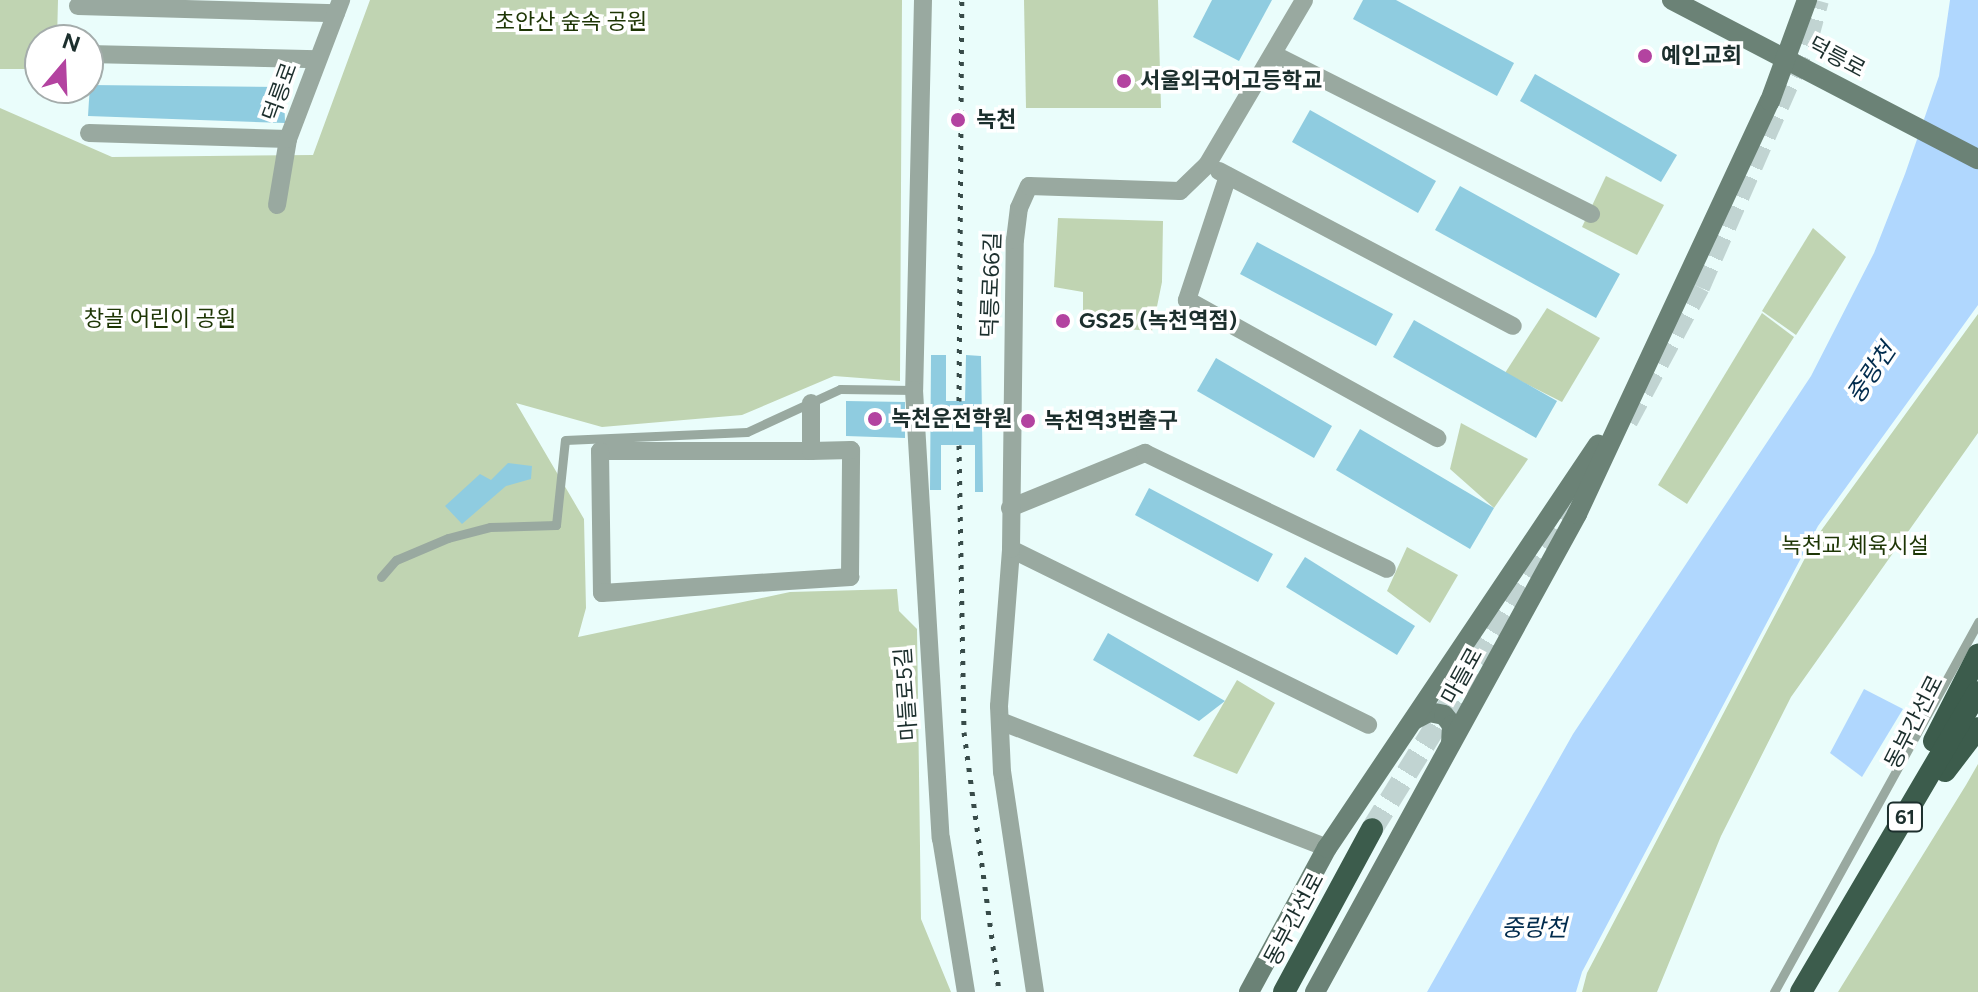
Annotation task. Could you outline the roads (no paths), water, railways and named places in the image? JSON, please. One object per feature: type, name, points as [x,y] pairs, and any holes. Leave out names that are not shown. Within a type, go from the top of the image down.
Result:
[{"type":"highway","name":"동부간선로","points":[[1807,986],[1978,655]]},
{"type":"highway","name":"동부간선로","points":[[1852,898],[1889,845],[1978,692]]},
{"type":"highway","points":[[1889,845],[1978,728]]},
{"type":"highway","name":"동부간선로","points":[[1284,992],[1372,829]]},
{"type":"main road","name":"덕릉로","points":[[1672,0],[1978,159]]},
{"type":"main road","name":"마들로","points":[[1315,992],[1541,584],[1642,378],[1788,58],[1807,0]]},
{"type":"main road","name":"마들로","points":[[1249,992],[1327,848],[1642,378]]},
{"type":"main road","points":[[1414,720],[1429,712],[1448,719],[1454,734],[1449,750]]},
{"type":"street","name":"마들로5길","points":[[923,0],[914,390],[941,838],[966,992]]},
{"type":"street","name":"덕릉로66길","points":[[1035,992],[1002,772],[1000,721],[1011,549],[1015,240],[1029,186],[1180,191],[1207,165],[1304,0]]},
{"type":"street","points":[[78,6],[338,6]]},
{"type":"street","name":"덕릉로","points":[[277,205],[288,139],[338,6]]},
{"type":"street","points":[[104,54],[317,59]]},
{"type":"street","points":[[1273,54],[1591,214]]},
{"type":"street","points":[[89,133],[288,139]]},
{"type":"street","points":[[1207,165],[1513,326]]},
{"type":"street","points":[[1228,176],[1187,300],[1437,438]]},
{"type":"street","points":[[811,403],[811,451]]},
{"type":"street","points":[[851,450],[850,577],[602,593],[600,451],[811,451],[851,450]]},
{"type":"street","points":[[1010,508],[1145,453],[1387,569]]},
{"type":"street","points":[[1011,549],[1368,725]]},
{"type":"street","points":[[1000,721],[1327,848]]},
{"type":"lane","points":[[381,577],[396,560],[448,538],[490,527],[556,525],[565,440],[747,432],[840,389],[914,390]]},
{"type":"lane","points":[[1774,992],[1978,622]]},
{"type":"water","name":"중랑천","points":[[1950,0],[1978,0],[1978,305],[1818,526],[1582,972],[1576,992],[1427,992],[1573,734],[1811,376],[1874,253],[1905,174],[1939,76]]},
{"type":"water","points":[[1864,689],[1903,709],[1862,777],[1830,753]]},
{"type":"tunnel","points":[[1627,421],[1699,287],[1807,40],[1818,0]]},
{"type":"tunnel","points":[[1372,829],[1572,507]]},
{"type":"railway","points":[[959,401],[962,0]]},
{"type":"railway","points":[[959,445],[964,732],[999,992]]},
{"type":"place","name":"예인교회","points":[[1645,56]]},
{"type":"place","name":"서울외국어고등학교","points":[[1124,81]]},
{"type":"place","name":"녹천","points":[[958,120]]},
{"type":"place","name":"GS25 (녹천역점)","points":[[1063,321]]},
{"type":"place","name":"녹천운전학원","points":[[875,419]]},
{"type":"place","name":"녹천역3번출구","points":[[1028,421]]},
{"type":"park label","name":"초안산 숲속 공원","points":[[571,22]]},
{"type":"park label","name":"창골 어린이 공원","points":[[160,319]]},
{"type":"park label","name":"녹천교 체육시설","points":[[1855,546]]}]
